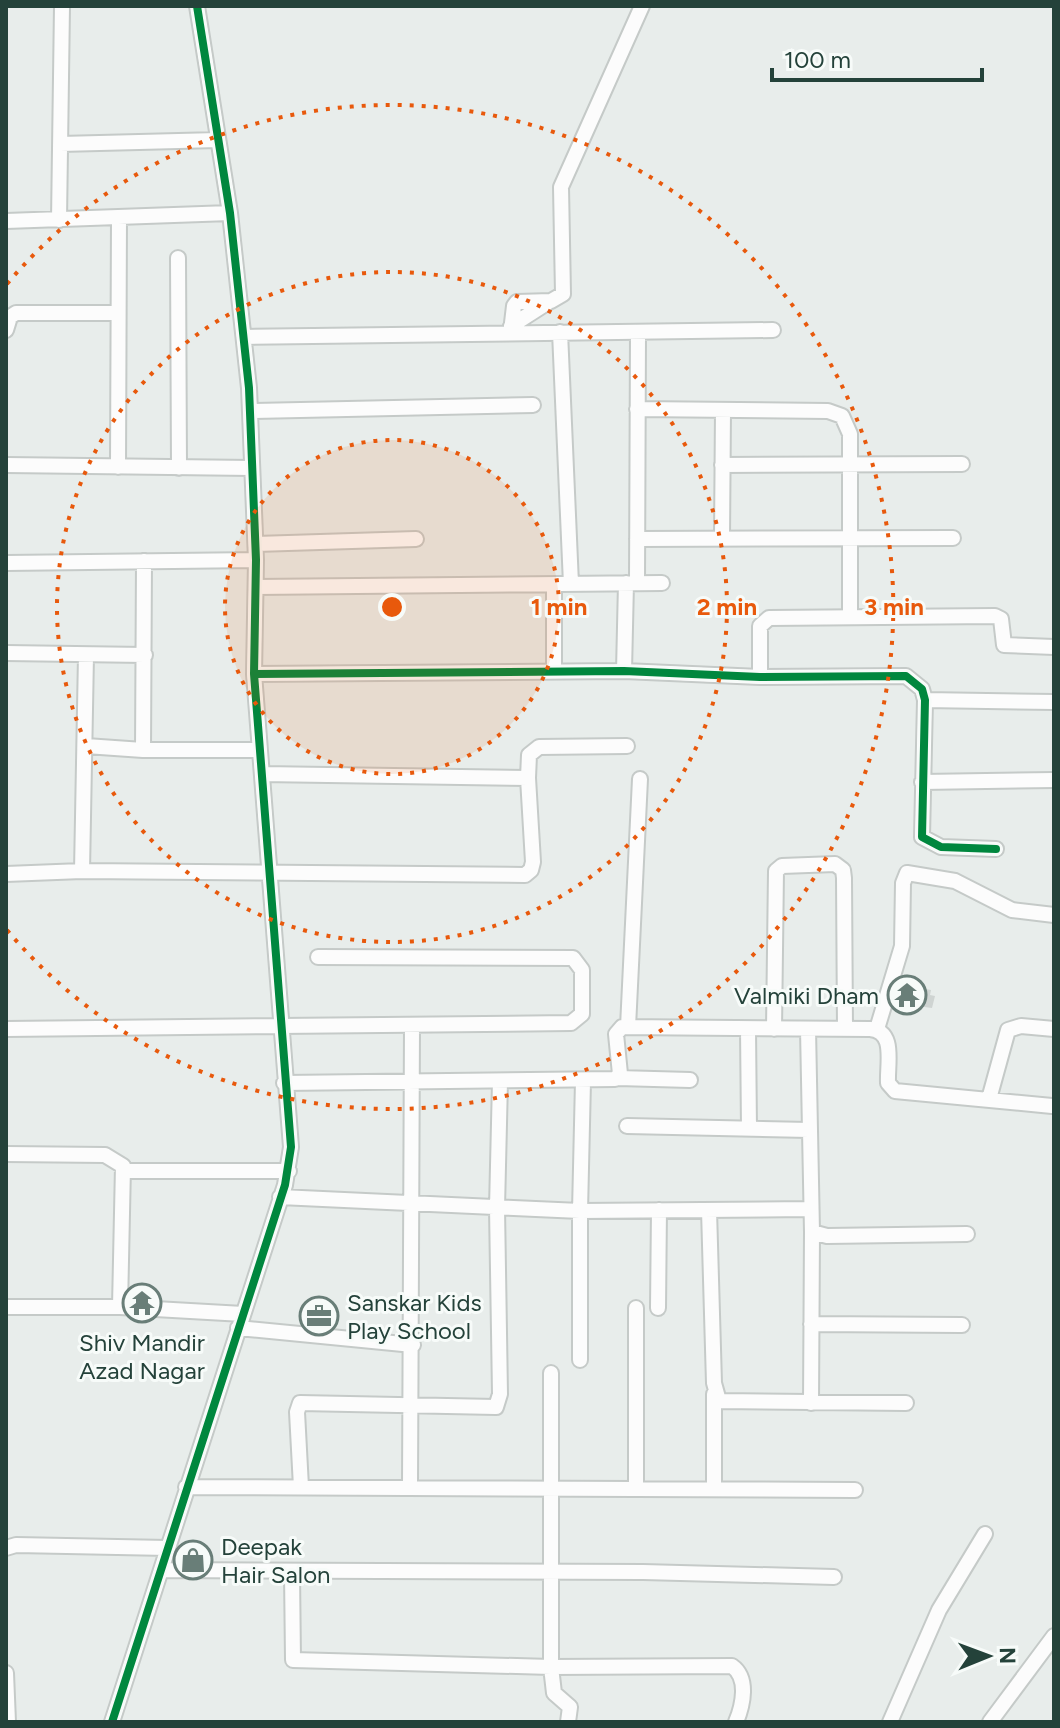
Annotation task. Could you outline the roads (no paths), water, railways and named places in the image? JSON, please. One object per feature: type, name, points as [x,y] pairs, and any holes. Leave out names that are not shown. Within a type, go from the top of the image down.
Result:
[{"type":"street","points":[[59,220],[62,6]]},
{"type":"street","points":[[112,1722],[289,1171],[291,1147],[254,674],[256,544],[244,337],[230,213],[197,6]]},
{"type":"street","points":[[511,328],[517,302],[544,305],[561,298],[561,187],[642,6]]},
{"type":"street","points":[[60,144],[218,140]]},
{"type":"street","points":[[6,221],[230,213]]},
{"type":"street","points":[[118,467],[119,218]]},
{"type":"street","points":[[178,258],[179,468]]},
{"type":"street","points":[[544,305],[556,331],[571,584]]},
{"type":"street","points":[[6,330],[10,317],[16,313],[118,313]]},
{"type":"street","points":[[244,337],[511,328],[638,334],[773,330]]},
{"type":"street","points":[[624,671],[637,539],[638,334]]},
{"type":"street","points":[[250,411],[533,405]]},
{"type":"street","points":[[637,409],[836,413],[849,426],[850,617]]},
{"type":"street","points":[[722,538],[723,410]]},
{"type":"street","points":[[722,465],[962,464]]},
{"type":"street","points":[[6,465],[252,468]]},
{"type":"street","points":[[637,539],[953,538]]},
{"type":"street","points":[[256,544],[416,539]]},
{"type":"street","points":[[6,563],[256,560]]},
{"type":"street","points":[[143,750],[144,561]]},
{"type":"street","points":[[256,587],[662,583]]},
{"type":"street","points":[[554,584],[554,672]]},
{"type":"street","points":[[760,677],[760,626],[764,619],[995,616],[1001,619],[1004,645],[1054,647]]},
{"type":"street","points":[[6,653],[145,655]]},
{"type":"street","points":[[82,871],[86,655]]},
{"type":"street","points":[[254,674],[624,671],[760,677],[894,674],[915,681],[925,700],[922,837],[941,847],[996,849]]},
{"type":"street","points":[[925,700],[1054,702]]},
{"type":"street","points":[[86,746],[143,750],[259,750]]},
{"type":"street","points":[[6,874],[82,871],[525,875],[531,870],[533,862],[528,778],[533,749],[627,746]]},
{"type":"street","points":[[262,774],[528,778]]},
{"type":"street","points":[[628,1027],[640,779]]},
{"type":"street","points":[[922,782],[1054,780]]},
{"type":"street","points":[[774,1029],[776,871],[782,866],[835,864],[843,870],[844,878],[845,1029]]},
{"type":"street","points":[[877,1029],[902,946],[903,883],[907,873],[955,881],[1012,910],[1054,915]]},
{"type":"street","points":[[6,1029],[576,1022],[582,1014],[582,970],[579,962],[565,956],[318,957]]},
{"type":"street","points":[[410,1488],[412,1026]]},
{"type":"street","points":[[989,1099],[1008,1030],[1021,1026],[1054,1029]]},
{"type":"street","points":[[618,1078],[616,1034],[619,1029],[628,1027],[877,1029],[887,1038],[890,1088],[1052,1106]]},
{"type":"street","points":[[748,1029],[749,1129]]},
{"type":"street","points":[[808,1029],[811,1403]]},
{"type":"street","points":[[284,1083],[583,1081],[618,1078],[690,1080]]},
{"type":"street","points":[[301,1487],[297,1412],[300,1403],[496,1407],[500,1394],[497,1208],[500,1081]]},
{"type":"street","points":[[580,1360],[583,1081]]},
{"type":"street","points":[[627,1126],[809,1130]]},
{"type":"street","points":[[6,1154],[105,1155],[117,1160],[124,1171],[120,1307]]},
{"type":"street","points":[[124,1171],[289,1171]]},
{"type":"street","points":[[280,1197],[580,1211],[809,1209]]},
{"type":"street","points":[[658,1308],[659,1210]]},
{"type":"street","points":[[709,1210],[714,1489]]},
{"type":"street","points":[[812,1232],[827,1236],[967,1234]]},
{"type":"street","points":[[6,1307],[120,1307],[413,1345]]},
{"type":"street","points":[[636,1308],[636,1488]]},
{"type":"street","points":[[811,1324],[962,1325]]},
{"type":"street","points":[[551,1373],[551,1667],[554,1693],[570,1707],[568,1722]]},
{"type":"street","points":[[714,1393],[719,1401],[729,1403],[906,1403]]},
{"type":"street","points":[[186,1487],[855,1490]]},
{"type":"street","points":[[890,1722],[939,1610],[985,1534]]},
{"type":"street","points":[[6,1548],[16,1545],[168,1548]]},
{"type":"street","points":[[161,1570],[834,1577]]},
{"type":"street","points":[[292,1573],[293,1660],[551,1667],[732,1666],[740,1676],[742,1686],[736,1722]]},
{"type":"street","points":[[990,1722],[1054,1636]]},
{"type":"street","points":[[6,1673],[8,1722]]},
{"type":"place","name":"Valmiki Dham","points":[[907,995]]},
{"type":"place","name":"Shiv Mandir Azad Nagar","points":[[142,1303]]},
{"type":"place","name":"Sanskar Kids Play School","points":[[319,1316]]},
{"type":"place","name":"Deepak Hair Salon","points":[[193,1560]]}]
